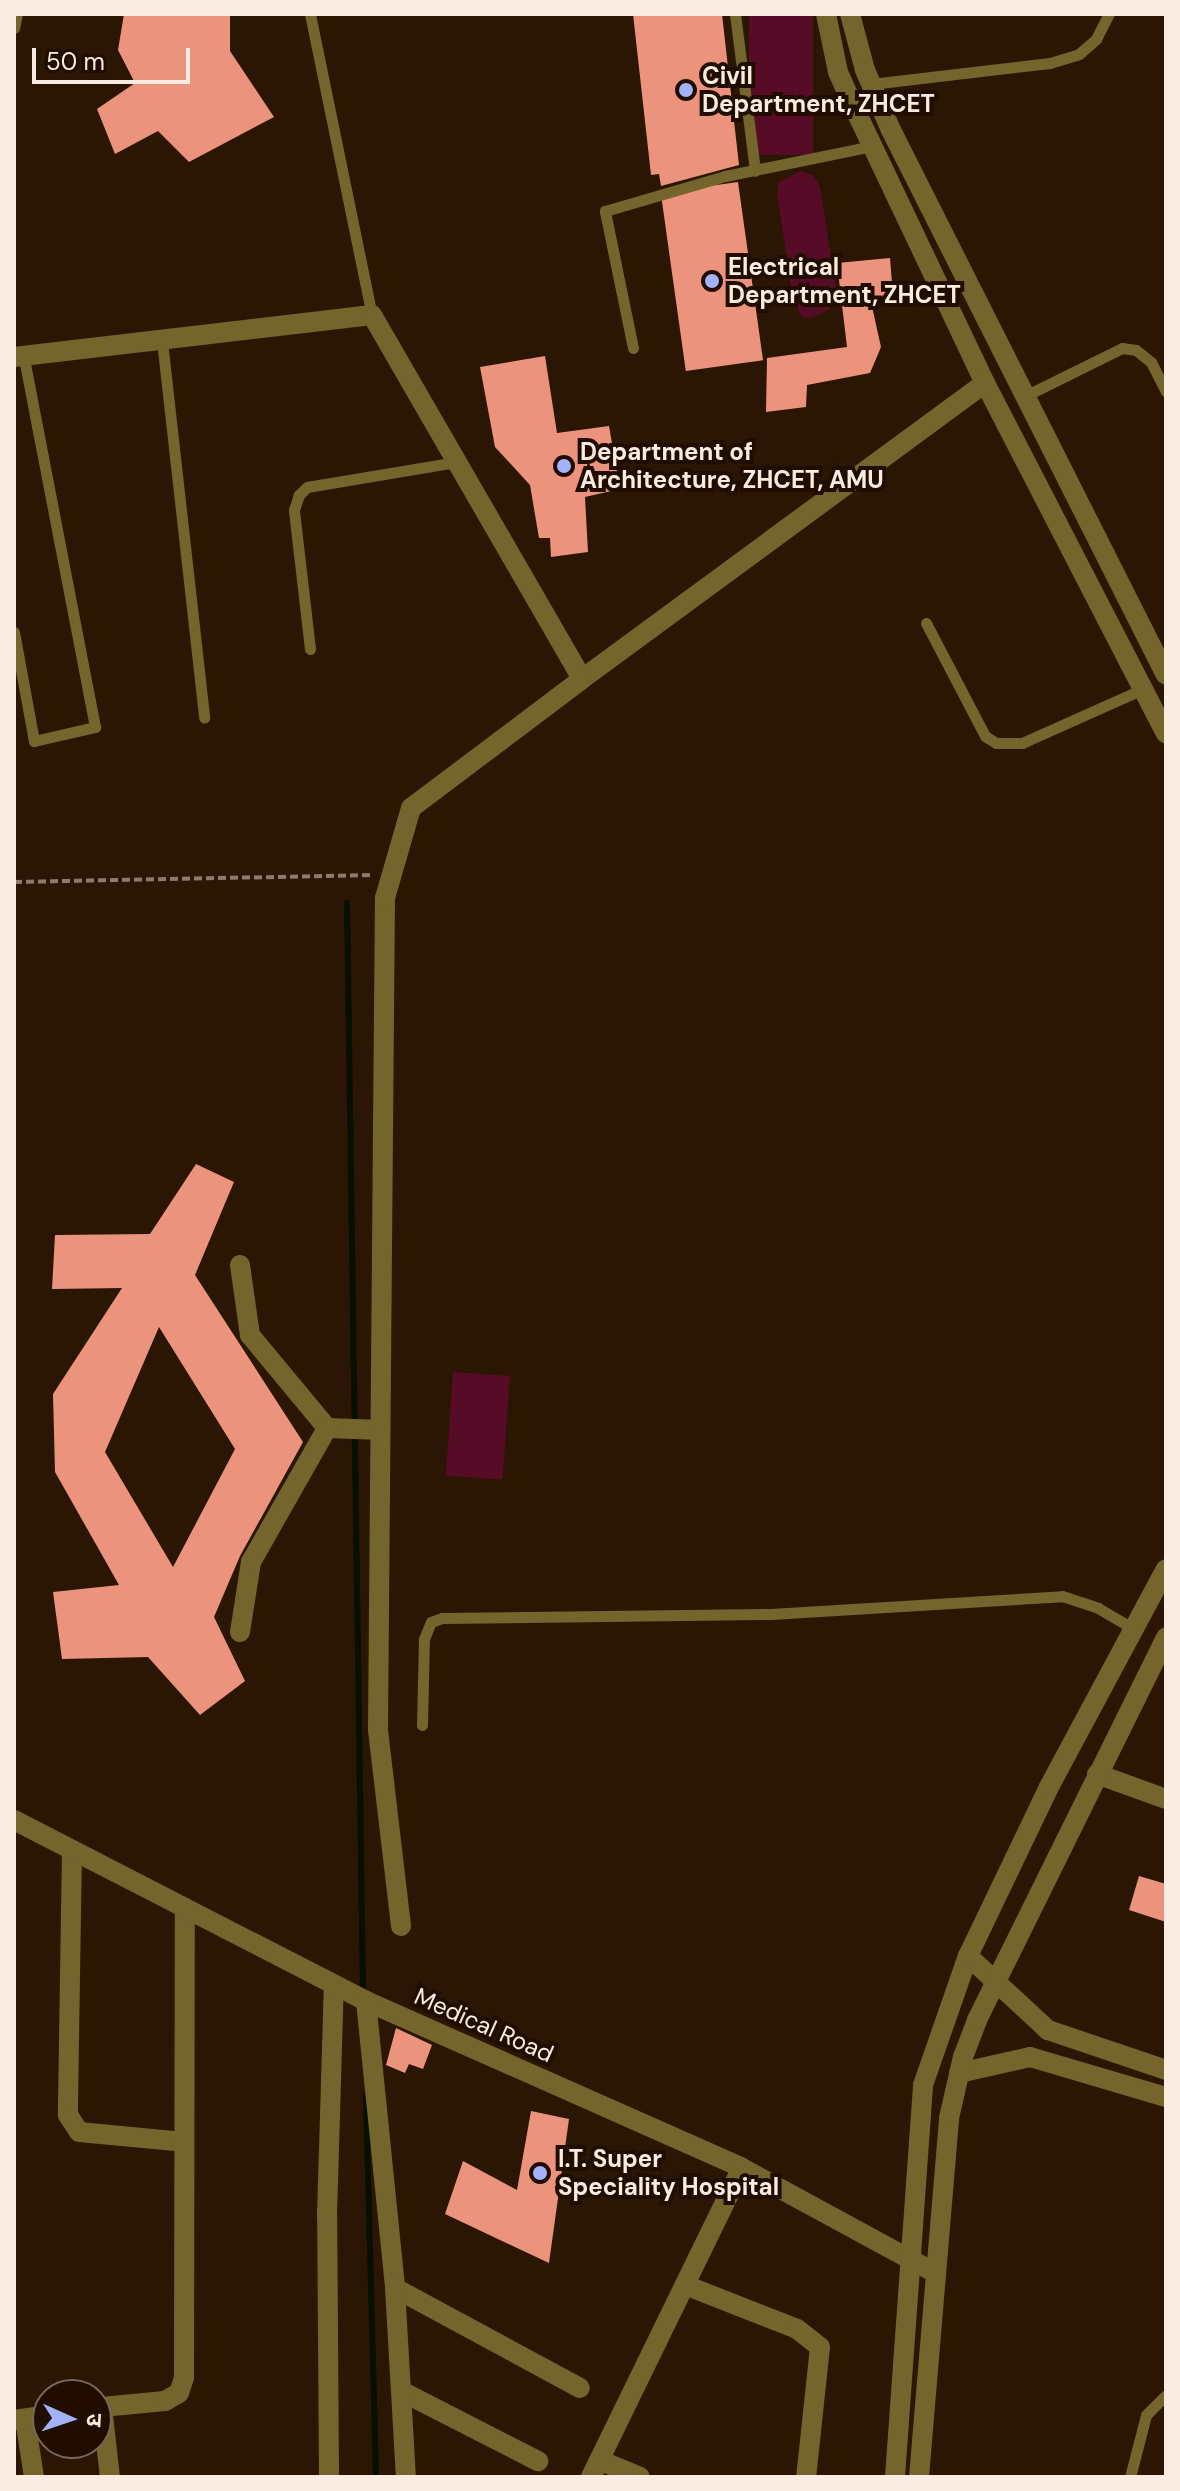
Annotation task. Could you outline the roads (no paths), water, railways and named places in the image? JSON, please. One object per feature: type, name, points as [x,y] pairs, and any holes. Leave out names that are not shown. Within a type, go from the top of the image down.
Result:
[{"type":"street","points":[[826,14],[838,72],[985,383],[1166,733]]},
{"type":"street","points":[[850,14],[871,84],[1166,675]]},
{"type":"street","points":[[19,358],[372,315],[582,679]]},
{"type":"street","points":[[401,1926],[378,1729],[380,1430],[385,898],[411,808],[985,383]]},
{"type":"street","points":[[240,1265],[250,1335],[327,1428],[380,1430]]},
{"type":"street","points":[[240,1632],[251,1562],[327,1428]]},
{"type":"street","points":[[895,2477],[923,2085],[968,1956],[1166,1569]]},
{"type":"street","points":[[919,2477],[949,2118],[959,2073],[995,1983],[1166,1637]]},
{"type":"street","points":[[1097,1774],[1166,1799]]},
{"type":"street","name":"Medical Road","points":[[14,1820],[334,1986],[742,2168],[911,2264],[935,2273]]},
{"type":"street","points":[[72,1850],[68,2115],[79,2132],[184,2142]]},
{"type":"street","points":[[112,2406],[165,2401],[179,2393],[184,2378],[185,1911]]},
{"type":"street","points":[[968,1956],[1048,2030],[1166,2070]]},
{"type":"street","points":[[329,2477],[327,2216],[334,1986]]},
{"type":"street","points":[[366,2001],[395,2288],[406,2477]]},
{"type":"street","points":[[959,2073],[1030,2057],[1166,2097]]},
{"type":"street","points":[[640,2477],[595,2468],[742,2168]]},
{"type":"street","points":[[685,2285],[797,2329],[820,2347],[806,2477]]},
{"type":"street","points":[[395,2288],[580,2388]]},
{"type":"street","points":[[403,2392],[538,2461]]},
{"type":"street","points":[[20,2420],[34,2477]]},
{"type":"lane","points":[[14,28],[17,14]]},
{"type":"lane","points":[[310,14],[372,315]]},
{"type":"lane","points":[[735,14],[755,171]]},
{"type":"lane","points":[[871,84],[1050,63],[1079,54],[1096,39],[1109,14]]},
{"type":"lane","points":[[633,348],[605,211],[755,171],[873,146]]},
{"type":"lane","points":[[162,341],[204,718]]},
{"type":"lane","points":[[1025,396],[1122,348],[1136,350],[1151,362],[1166,391]]},
{"type":"lane","points":[[14,632],[34,741],[95,727],[19,358]]},
{"type":"lane","points":[[310,649],[296,543],[294,510],[299,495],[307,487],[457,462]]},
{"type":"lane","points":[[926,623],[974,718],[996,743],[1022,743],[1143,689]]},
{"type":"lane","points":[[422,1725],[424,1639],[431,1622],[442,1618],[771,1614],[1062,1596],[1098,1608],[1134,1629]]},
{"type":"lane","points":[[1130,2477],[1146,2415],[1166,2395]]},
{"type":"waterway","points":[[347,903],[363,1995]]},
{"type":"waterway","points":[[366,2095],[376,2477]]},
{"type":"place","name":"Civil Department, ZHCET","points":[[686,90]]},
{"type":"place","name":"Electrical Department, ZHCET","points":[[712,281]]},
{"type":"place","name":"Department of Architecture, ZHCET, AMU","points":[[564,466]]},
{"type":"place","name":"I.T. Super Speciality Hospital","points":[[540,2173]]}]
